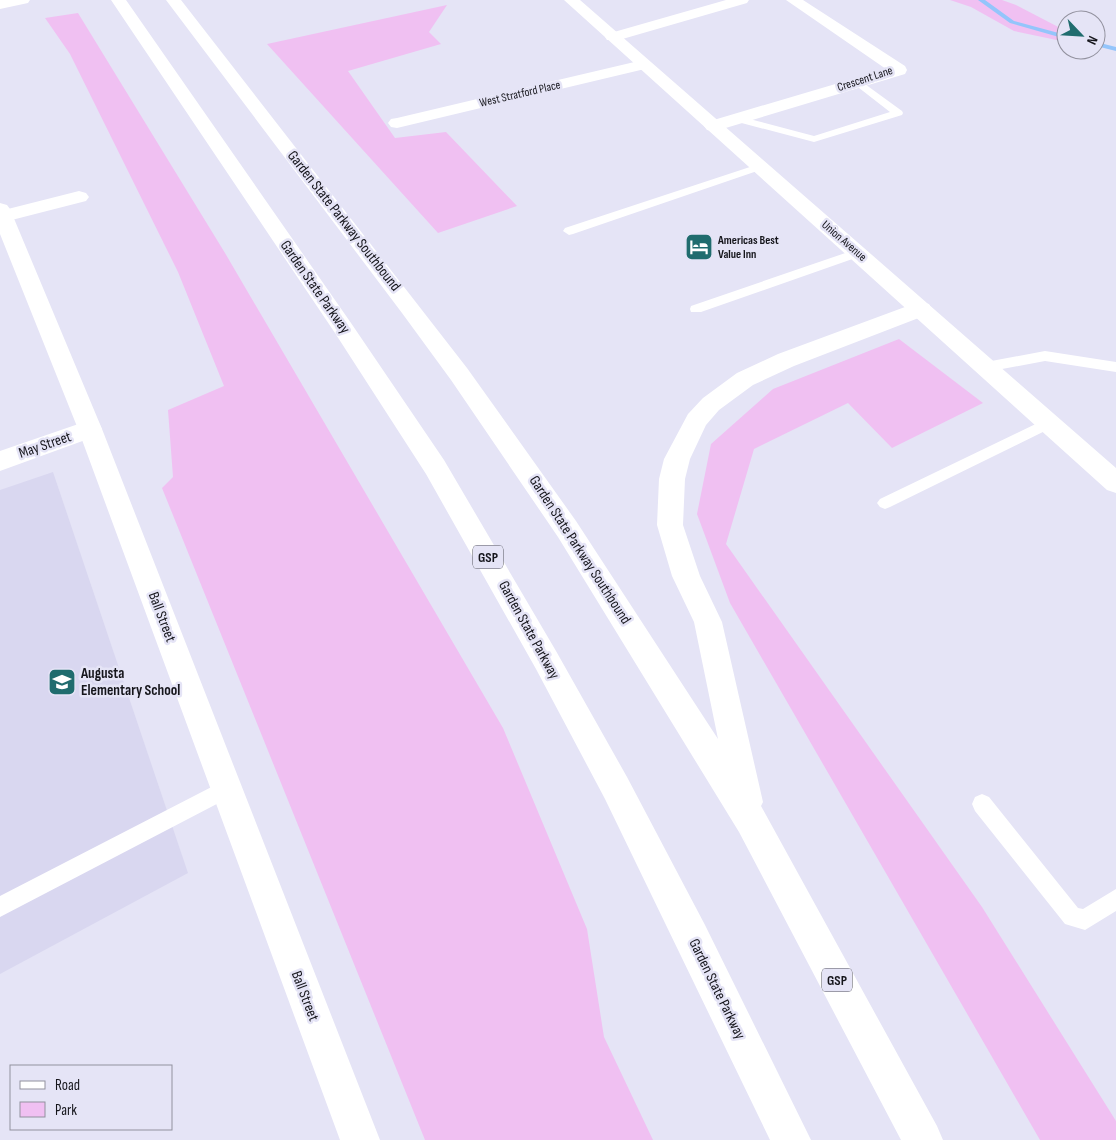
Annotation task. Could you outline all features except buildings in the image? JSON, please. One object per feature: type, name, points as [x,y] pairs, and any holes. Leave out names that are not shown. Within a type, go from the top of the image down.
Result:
[{"type":"main road","points":[[0,4],[23,0]]},
{"type":"main road","name":"Union Avenue","points":[[571,0],[1116,483]]},
{"type":"main road","points":[[613,37],[742,0]]},
{"type":"main road","name":"Crescent Lane","points":[[713,126],[898,70],[793,0]]},
{"type":"main road","name":"Garden State Parkway Southbound","points":[[173,1],[410,308],[510,445],[577,544],[751,820],[923,1140]]},
{"type":"main road","name":"Garden State Parkway","points":[[121,5],[343,328],[440,475],[541,651],[616,788],[791,1140]]},
{"type":"main road","name":"West Stratford Place","points":[[397,124],[644,65]]},
{"type":"main road","points":[[1,214],[79,197]]},
{"type":"main road","name":"Ball Street","points":[[1,214],[90,429],[360,1140]]},
{"type":"main road","points":[[751,820],[708,622],[686,576],[676,549],[670,524],[672,479],[677,459],[686,438],[711,404],[745,379],[786,360],[920,309]]},
{"type":"main road","name":"May Street","points":[[0,461],[90,429]]},
{"type":"lane","points":[[738,119],[814,139],[898,113],[858,82]]},
{"type":"lane","points":[[569,231],[760,167]]},
{"type":"lane","points":[[696,310],[858,253]]},
{"type":"lane","points":[[986,367],[1045,356],[1116,367]]},
{"type":"lane","points":[[885,503],[1048,423]]},
{"type":"lane","points":[[0,907],[226,788]]},
{"type":"lane","points":[[982,804],[1072,917],[1085,920],[1116,900]]},
{"type":"shaded area","name":"Augusta Elementary School","points":[[53,472],[188,873],[0,974],[0,490]]},
{"type":"green space","points":[[950,0],[1002,0],[1016,5],[1056,26],[1056,40],[1014,31],[971,7]]},
{"type":"green space","points":[[447,5],[429,32],[441,44],[348,71],[395,138],[446,132],[517,206],[438,233],[267,44]]},
{"type":"green space","points":[[78,13],[225,253],[503,728],[587,929],[604,1037],[653,1140],[425,1140],[162,488],[173,477],[168,410],[224,386],[178,272],[70,54],[45,18]]},
{"type":"green space","points":[[899,339],[983,403],[892,448],[848,403],[754,449],[726,544],[982,907],[1116,1121],[1116,1140],[1040,1140],[730,603],[697,514],[711,444],[773,389]]},
{"type":"waterway","points":[[981,0],[1012,22],[1056,34]]},
{"type":"waterway","points":[[1106,46],[1116,49]]},
{"type":"place","name":"Americas Best Value Inn","points":[[699,247]]},
{"type":"place","name":"Augusta Elementary School","points":[[62,682]]}]
